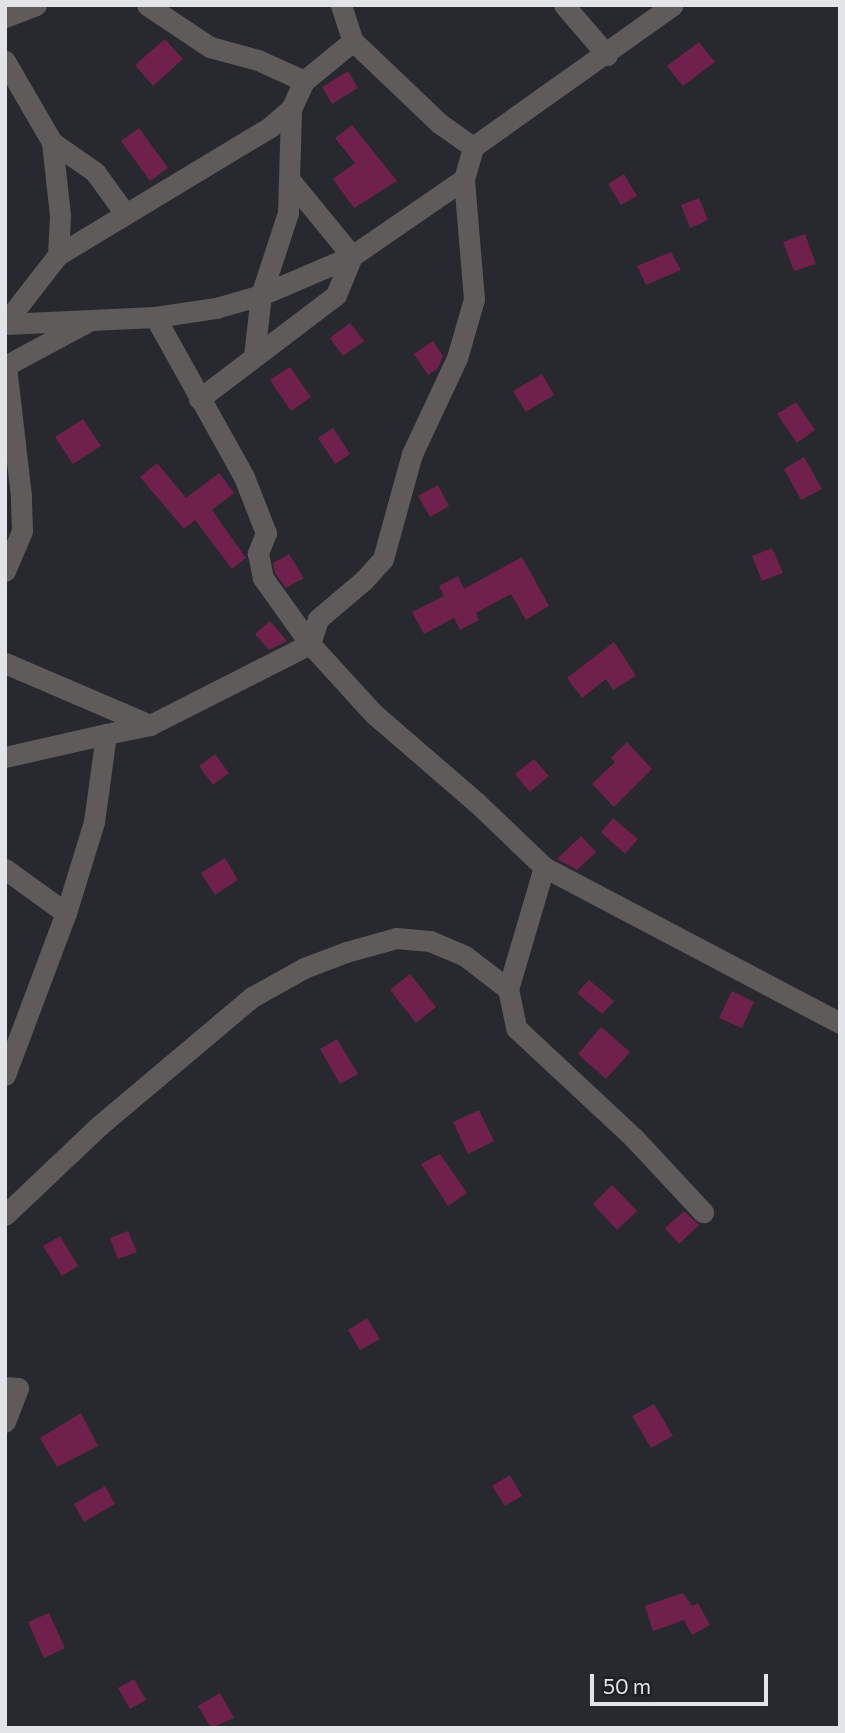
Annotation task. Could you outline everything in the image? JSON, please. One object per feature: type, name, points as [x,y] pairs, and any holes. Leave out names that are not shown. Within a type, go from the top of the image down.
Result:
[{"type":"street","points":[[5,17],[36,5]]},
{"type":"street","points":[[146,5],[210,47],[258,60],[304,81]]},
{"type":"street","points":[[341,5],[353,41],[439,123],[473,147]]},
{"type":"street","points":[[565,5],[607,55]]},
{"type":"street","points":[[5,757],[150,724],[310,644],[318,619],[364,580],[383,559],[412,454],[457,358],[474,299],[464,180],[473,147],[607,55],[673,5]]},
{"type":"street","points":[[5,323],[58,255],[124,212],[270,127],[291,108],[304,81],[353,41]]},
{"type":"street","points":[[5,61],[52,142],[60,215],[58,255]]},
{"type":"street","points":[[254,356],[261,296],[288,213],[291,108]]},
{"type":"street","points":[[52,142],[95,172],[124,212]]},
{"type":"street","points":[[289,179],[352,256]]},
{"type":"street","points":[[5,323],[155,317],[216,308],[261,296],[352,256],[464,180]]},
{"type":"street","points":[[199,399],[336,295],[352,256]]},
{"type":"street","points":[[155,317],[244,477],[266,533],[258,553],[263,578],[310,644],[374,714],[476,802],[544,867],[840,1023]]},
{"type":"street","points":[[5,571],[22,530],[21,496],[5,366],[95,318]]},
{"type":"street","points":[[5,663],[150,724]]},
{"type":"street","points":[[5,1075],[66,913],[94,822],[106,734]]},
{"type":"street","points":[[544,867],[518,948],[509,989],[516,1028],[633,1137],[703,1212]]},
{"type":"street","points":[[5,869],[66,913]]},
{"type":"street","points":[[5,1215],[100,1125],[243,1004],[304,968],[346,952],[396,938],[430,941],[466,956],[509,989]]},
{"type":"street","points":[[5,1387],[18,1388],[5,1422]]},
{"type":"building","points":[[165,39],[183,59],[153,86],[135,65]]},
{"type":"building","points":[[699,42],[715,62],[683,86],[667,66]]},
{"type":"building","points":[[348,71],[358,88],[332,104],[322,87]]},
{"type":"building","points":[[352,125],[397,181],[354,208],[333,179],[355,163],[335,138]]},
{"type":"building","points":[[139,128],[168,168],[150,181],[121,141]]},
{"type":"building","points":[[624,174],[637,196],[621,205],[608,184]]},
{"type":"building","points":[[699,198],[708,220],[690,228],[681,205]]},
{"type":"building","points":[[805,234],[816,264],[794,271],[783,242]]},
{"type":"building","points":[[671,252],[681,270],[646,285],[637,266]]},
{"type":"building","points":[[350,323],[364,341],[343,356],[330,338]]},
{"type":"building","points":[[433,341],[443,356],[438,368],[428,375],[414,354]]},
{"type":"building","points":[[290,367],[311,397],[291,411],[270,380]]},
{"type":"building","points":[[542,374],[554,395],[526,412],[513,391]]},
{"type":"building","points":[[796,402],[815,430],[797,443],[777,414]]},
{"type":"building","points":[[83,419],[101,446],[73,464],[55,437]]},
{"type":"building","points":[[333,428],[350,454],[335,464],[318,438]]},
{"type":"building","points":[[804,457],[822,489],[801,500],[784,469]]},
{"type":"building","points":[[157,463],[186,498],[219,473],[234,493],[212,510],[246,558],[232,569],[195,520],[184,529],[140,477]]},
{"type":"building","points":[[438,485],[449,506],[430,517],[418,496]]},
{"type":"building","points":[[772,548],[783,573],[762,581],[752,556]]},
{"type":"building","points":[[289,554],[304,578],[286,588],[275,573],[273,563]]},
{"type":"building","points":[[522,557],[549,606],[526,620],[511,594],[476,613],[479,620],[460,630],[454,618],[424,634],[412,612],[444,596],[439,586],[458,576],[464,589]]},
{"type":"building","points":[[270,621],[287,641],[269,650],[255,634]]},
{"type":"building","points":[[614,642],[636,676],[613,690],[606,679],[582,698],[567,678]]},
{"type":"building","points":[[627,742],[652,769],[614,807],[592,784],[615,762],[611,758]]},
{"type":"building","points":[[215,754],[229,773],[213,785],[199,766]]},
{"type":"building","points":[[534,759],[549,776],[530,792],[515,774]]},
{"type":"building","points":[[613,818],[638,839],[625,854],[601,832]]},
{"type":"building","points":[[581,836],[596,852],[577,870],[557,859]]},
{"type":"building","points":[[225,858],[238,880],[215,895],[201,873]]},
{"type":"building","points":[[410,974],[436,1007],[416,1023],[390,990]]},
{"type":"building","points":[[589,980],[614,1001],[602,1014],[577,993]]},
{"type":"building","points":[[732,991],[754,1002],[742,1028],[719,1018]]},
{"type":"building","points":[[601,1027],[630,1052],[606,1079],[578,1054]]},
{"type":"building","points":[[337,1039],[358,1074],[340,1084],[320,1049]]},
{"type":"building","points":[[479,1110],[494,1141],[468,1154],[453,1122]]},
{"type":"building","points":[[440,1154],[467,1193],[448,1206],[421,1164]]},
{"type":"building","points":[[612,1185],[637,1211],[617,1230],[593,1204]]},
{"type":"building","points":[[684,1211],[699,1225],[679,1244],[665,1228]]},
{"type":"building","points":[[128,1231],[137,1252],[118,1259],[110,1238]]},
{"type":"building","points":[[60,1236],[78,1266],[62,1276],[43,1246]]},
{"type":"building","points":[[367,1318],[380,1339],[360,1350],[348,1330]]},
{"type":"building","points":[[654,1404],[673,1436],[651,1448],[632,1416]]},
{"type":"building","points":[[81,1413],[98,1446],[57,1467],[40,1438]]},
{"type":"building","points":[[510,1475],[522,1496],[505,1506],[492,1486]]},
{"type":"building","points":[[105,1486],[115,1504],[84,1522],[74,1504]]},
{"type":"building","points":[[683,1593],[692,1606],[698,1603],[710,1625],[692,1635],[684,1620],[653,1631],[645,1606]]},
{"type":"building","points":[[49,1613],[65,1648],[44,1658],[28,1622]]},
{"type":"building","points":[[134,1679],[146,1700],[130,1709],[118,1688]]},
{"type":"building","points":[[220,1693],[234,1718],[211,1728],[198,1706]]}]
